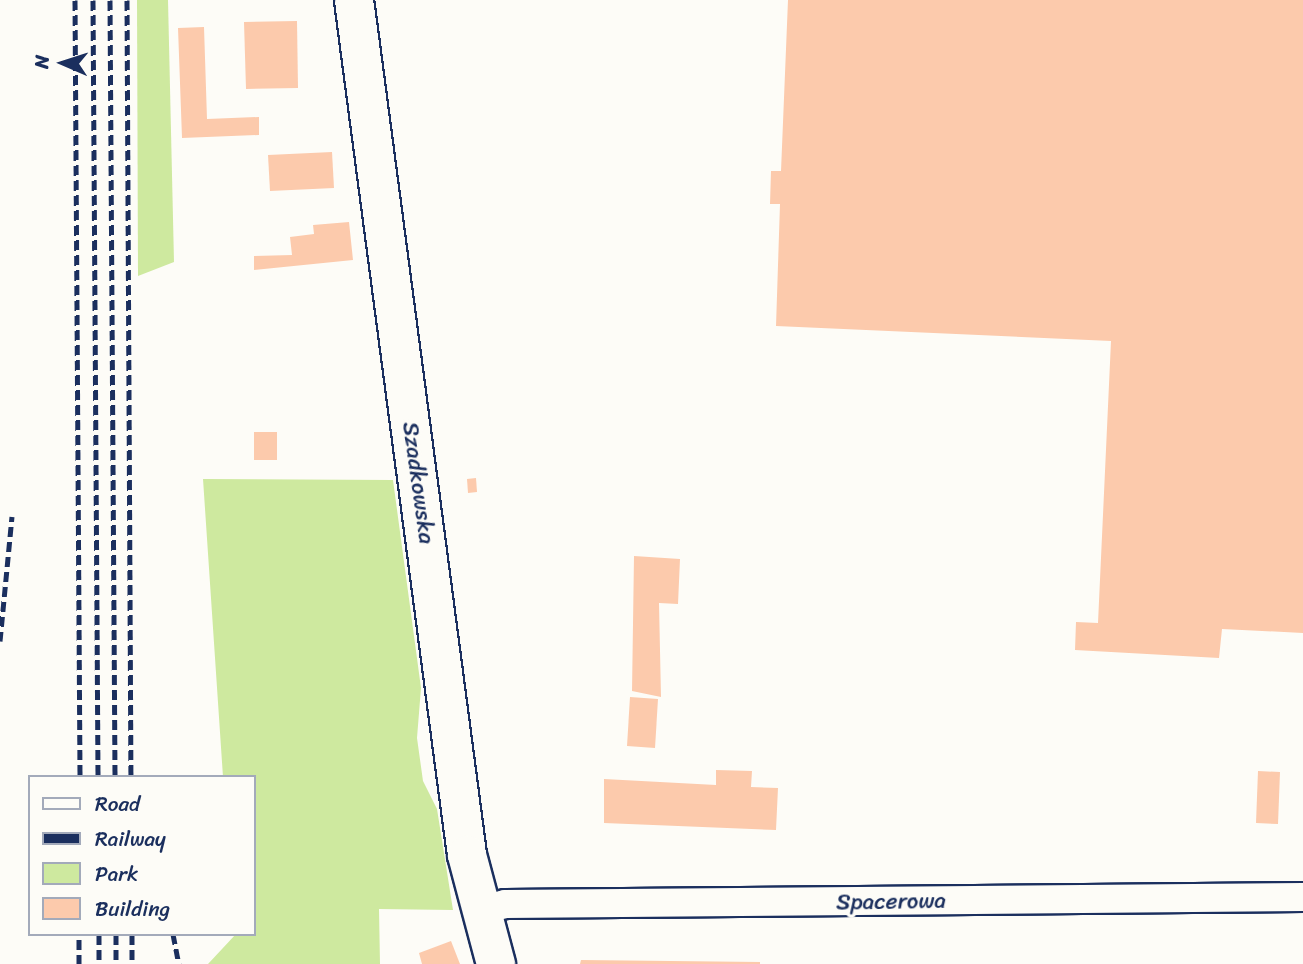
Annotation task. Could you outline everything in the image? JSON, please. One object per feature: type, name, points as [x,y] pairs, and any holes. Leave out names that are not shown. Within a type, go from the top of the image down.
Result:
[{"type":"street","name":"Szadkowska","points":[[354,0],[454,764],[480,910],[496,964]]},
{"type":"street","name":"Spacerowa","points":[[480,910],[505,904],[1303,897]]},
{"type":"green space","points":[[137,0],[168,0],[174,262],[138,276]]},
{"type":"green space","points":[[203,479],[393,480],[421,688],[417,738],[423,781],[437,809],[453,910],[379,909],[380,964],[208,964],[234,936],[256,936],[256,775],[223,775]]},
{"type":"building","points":[[788,0],[1303,0],[1303,633],[1222,629],[1219,658],[1075,650],[1076,622],[1098,623],[1111,341],[776,326],[780,204],[770,204],[771,171],[781,171]]},
{"type":"building","points":[[297,21],[298,88],[246,89],[244,22]]},
{"type":"building","points":[[204,27],[207,119],[259,117],[259,135],[182,138],[178,28]]},
{"type":"building","points":[[332,152],[334,188],[270,191],[268,155]]},
{"type":"building","points":[[349,222],[353,260],[254,270],[254,256],[292,255],[290,237],[314,234],[313,225]]},
{"type":"building","points":[[254,432],[277,432],[277,460],[254,460]]},
{"type":"building","points":[[476,478],[477,492],[468,493],[467,479]]},
{"type":"building","points":[[634,556],[680,559],[678,604],[659,603],[661,697],[632,691]]},
{"type":"building","points":[[630,697],[658,699],[655,748],[627,746]]},
{"type":"building","points":[[716,770],[752,771],[751,787],[778,788],[776,830],[604,823],[604,779],[716,785]]},
{"type":"building","points":[[1258,771],[1280,772],[1278,824],[1256,823]]},
{"type":"building","points":[[451,941],[460,964],[422,964],[419,953]]},
{"type":"building","points":[[581,960],[760,962],[760,964],[580,964]]},
{"type":"railway","points":[[75,0],[80,775]]},
{"type":"railway","points":[[93,0],[98,775]]},
{"type":"railway","points":[[110,0],[115,775]]},
{"type":"railway","points":[[127,0],[131,775]]},
{"type":"railway","points":[[0,641],[12,517]]},
{"type":"railway","points":[[79,936],[79,964]]},
{"type":"railway","points":[[99,936],[99,964]]},
{"type":"railway","points":[[116,936],[116,964]]},
{"type":"railway","points":[[132,936],[132,964]]},
{"type":"railway","points":[[173,936],[179,964]]}]
